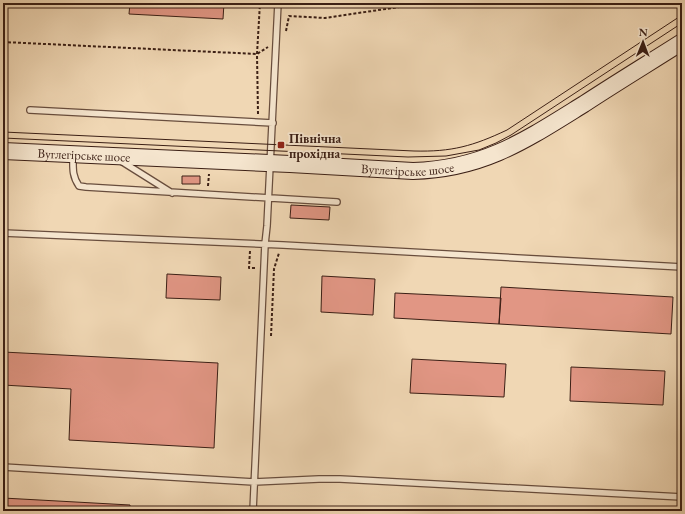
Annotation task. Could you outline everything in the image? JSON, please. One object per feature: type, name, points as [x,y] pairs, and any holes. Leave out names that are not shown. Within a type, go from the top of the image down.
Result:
[{"type":"street","name":"Вуглегірське шосе","points":[[3,151],[413,171],[452,168],[493,156],[530,137],[682,42]]},
{"type":"lane","points":[[253,511],[278,3]]},
{"type":"lane","points":[[30,110],[272,123]]},
{"type":"lane","points":[[73,154],[73,174],[79,186],[172,193],[337,202]]},
{"type":"lane","points":[[112,156],[172,193]]},
{"type":"lane","points":[[3,233],[265,244],[682,267]]},
{"type":"lane","points":[[3,467],[254,482],[340,479],[682,497]]},
{"type":"path","points":[[259,123],[257,54],[260,3]]},
{"type":"path","points":[[3,42],[257,54],[276,41],[286,31],[289,16],[325,18],[399,7],[399,3]]},
{"type":"path","points":[[208,195],[209,160]]},
{"type":"building","points":[[130,3],[224,3],[223,19],[129,14]]},
{"type":"building","points":[[182,176],[200,176],[200,184],[182,184]]},
{"type":"building","points":[[291,205],[330,207],[329,220],[290,218]]},
{"type":"building","points":[[167,274],[221,277],[220,300],[166,298]]},
{"type":"building","points":[[322,276],[375,279],[373,315],[321,312]]},
{"type":"building","points":[[501,287],[673,297],[671,334],[499,324]]},
{"type":"building","points":[[395,293],[501,298],[499,324],[394,318]]},
{"type":"building","points":[[3,352],[218,363],[214,448],[69,440],[71,389],[3,385]]},
{"type":"building","points":[[412,359],[506,364],[504,397],[410,393]]},
{"type":"building","points":[[571,367],[665,371],[663,405],[570,401]]},
{"type":"building","points":[[3,498],[130,505],[130,511],[3,511]]},
{"type":"tram line","points":[[3,132],[414,151],[451,149],[473,144],[507,130],[682,15]]},
{"type":"tram line","points":[[3,138],[408,157],[446,156],[479,150],[511,135],[682,23]]},
{"type":"place","name":"Північна прохідна","points":[[281,145]]}]
